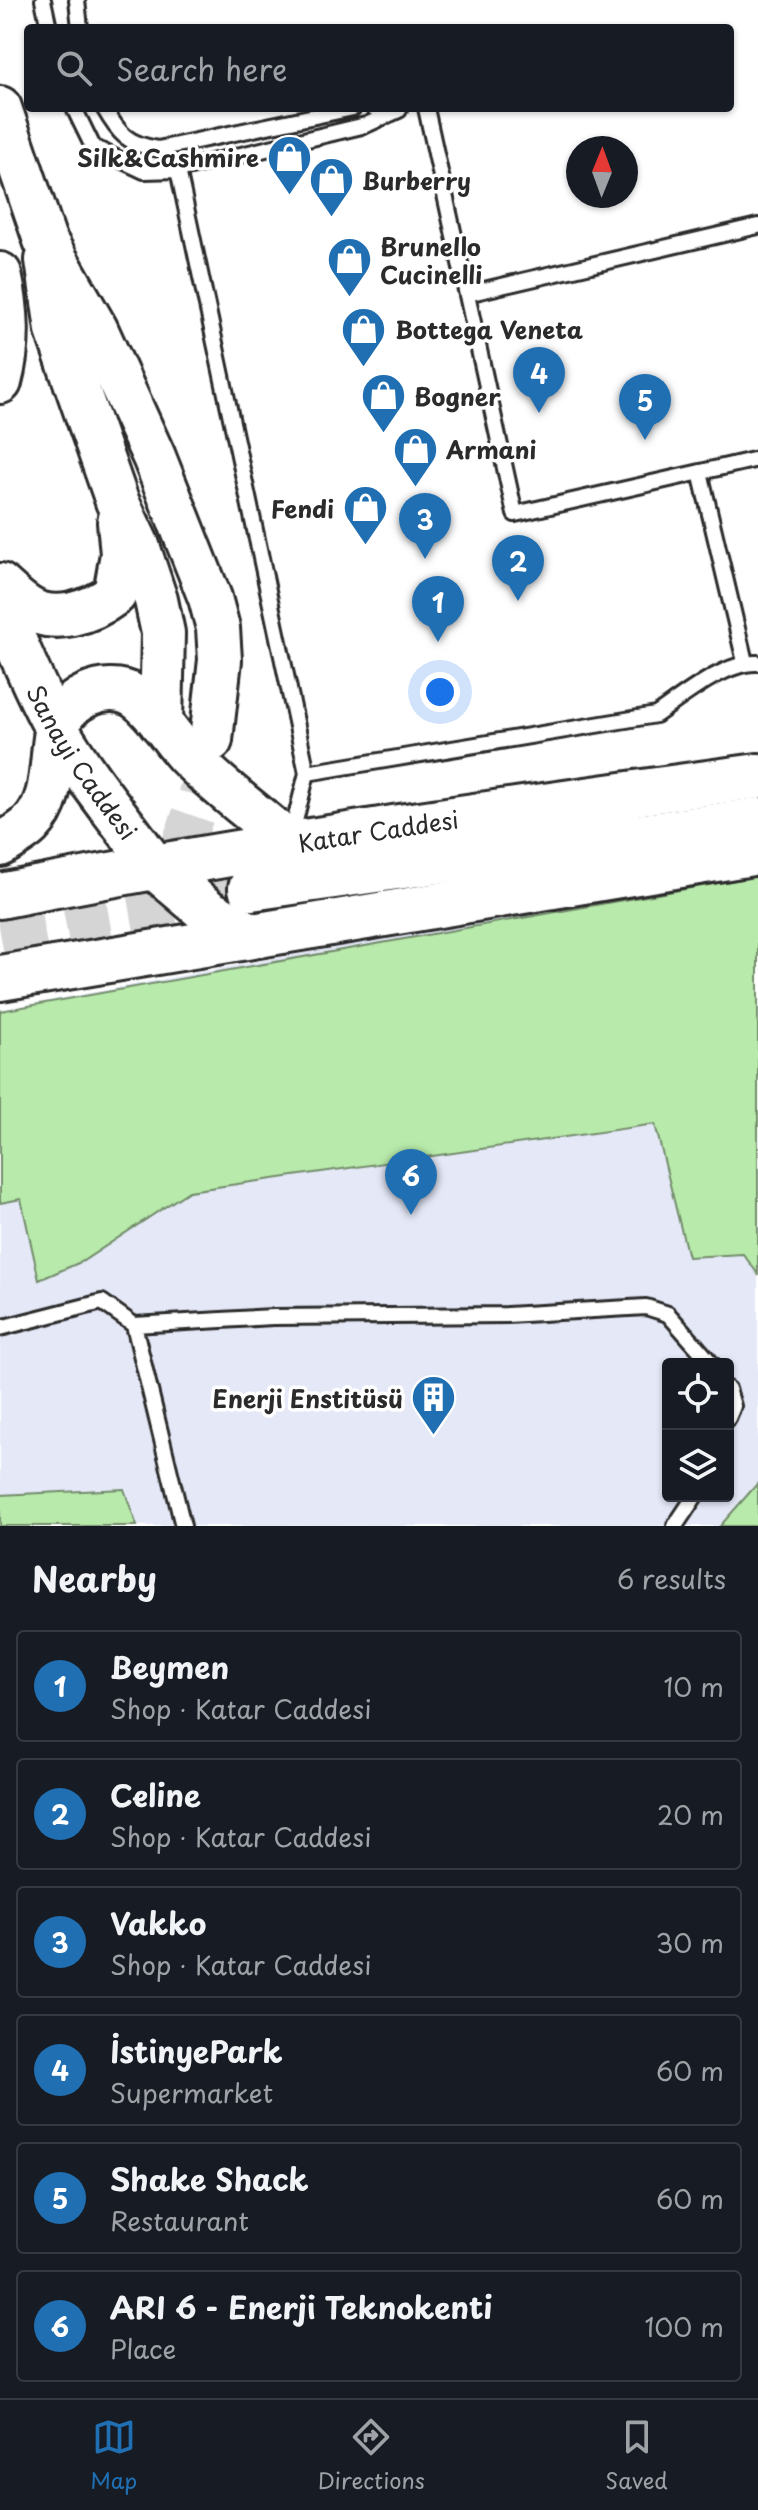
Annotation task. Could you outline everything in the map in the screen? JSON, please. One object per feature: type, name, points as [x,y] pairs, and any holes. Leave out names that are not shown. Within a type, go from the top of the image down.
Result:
[{"type":"main road","name":"Katar Caddesi","points":[[10,896],[342,834],[758,776]]},
{"type":"main road","name":"Katar Caddesi","points":[[251,888],[535,847],[758,820]]},
{"type":"main road","points":[[0,978],[758,852]]},
{"type":"main road","points":[[155,867],[208,912],[251,936]]},
{"type":"street","points":[[0,108],[45,240],[96,329],[154,457],[210,598],[218,628],[220,660],[211,740]]},
{"type":"street","points":[[45,240],[57,330],[117,501],[138,546],[156,600],[163,633],[161,723]]},
{"type":"street","points":[[0,274],[6,304],[8,354],[0,382]]},
{"type":"street","points":[[0,585],[28,608],[60,617],[97,607],[115,594],[122,554],[117,501]]},
{"type":"street","name":"Sanayi Caddesi","points":[[0,607],[56,728],[104,802],[122,821],[155,867]]},
{"type":"street","points":[[0,845],[31,824],[45,801],[52,775],[56,728],[63,714],[78,700],[99,691],[133,695],[188,756],[289,843]]},
{"type":"lane","points":[[43,0],[48,24]]},
{"type":"lane","points":[[77,0],[80,24]]},
{"type":"lane","points":[[76,112],[93,147],[144,171],[178,170],[366,125],[397,112]]},
{"type":"lane","points":[[106,112],[116,129],[136,146],[158,149],[334,112]]},
{"type":"lane","points":[[427,112],[515,514],[758,459]]},
{"type":"lane","points":[[178,170],[307,773],[289,843]]},
{"type":"lane","points":[[467,294],[758,226]]},
{"type":"lane","points":[[307,773],[656,715],[700,685],[752,663],[700,472]]},
{"type":"lane","points":[[0,1328],[102,1302],[134,1325],[273,1317],[507,1315],[646,1307],[668,1314],[707,1358]]},
{"type":"lane","points":[[134,1325],[183,1526]]},
{"type":"lane","points":[[675,1526],[691,1502]]},
{"type":"shaded area","points":[[758,867],[758,1526],[0,1526],[0,1010]]},
{"type":"green space","points":[[758,876],[758,1274],[743,1254],[688,1257],[655,1124],[189,1191],[83,1261],[39,1280],[21,1199],[0,1203],[0,1011]]},
{"type":"green space","points":[[758,1483],[758,1526],[720,1526]]},
{"type":"green space","points":[[124,1489],[137,1526],[0,1526],[0,1495]]},
{"type":"tunnel","points":[[143,906],[172,873],[196,807],[211,740]]},
{"type":"tunnel","points":[[0,932],[251,888]]},
{"type":"place","name":"Silk&Cashmire","points":[[290,196]]},
{"type":"place","name":"Burberry","points":[[331,219]]},
{"type":"place","name":"Brunello Cucinelli","points":[[349,299]]},
{"type":"place","name":"Bottega Veneta","points":[[364,368]]},
{"type":"place","name":"İstinyePark","points":[[539,413]]},
{"type":"place","name":"Bogner","points":[[383,435]]},
{"type":"place","name":"Shake Shack","points":[[645,440]]},
{"type":"place","name":"Armani","points":[[415,488]]},
{"type":"place","name":"Fendi","points":[[365,547]]},
{"type":"place","name":"Vakko","points":[[425,559]]},
{"type":"place","name":"Celine","points":[[518,601]]},
{"type":"place","name":"Beymen","points":[[438,642]]},
{"type":"place","name":"ARI 6 - Enerji Teknokenti","points":[[411,1215]]},
{"type":"place","name":"Enerji Enstitüsü","points":[[434,1437]]}]
